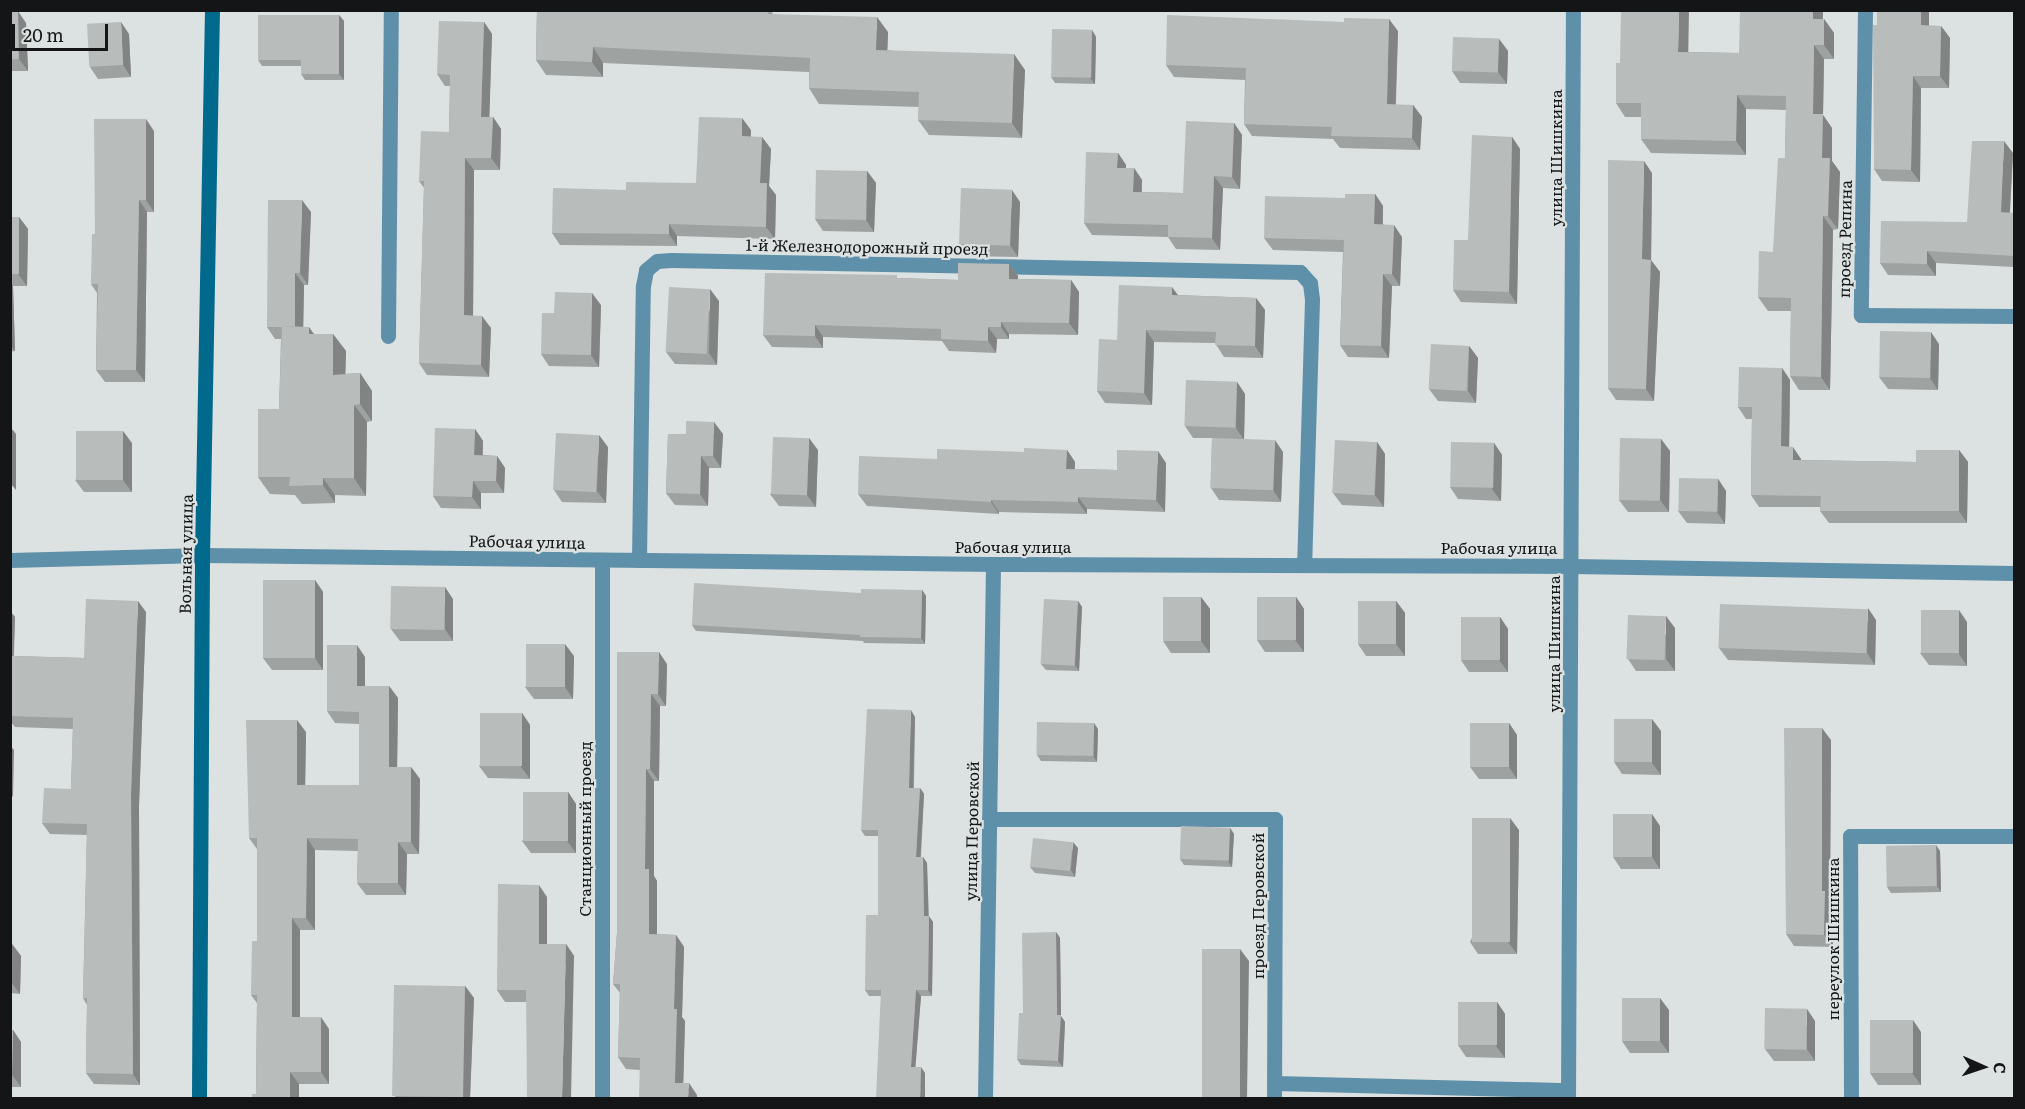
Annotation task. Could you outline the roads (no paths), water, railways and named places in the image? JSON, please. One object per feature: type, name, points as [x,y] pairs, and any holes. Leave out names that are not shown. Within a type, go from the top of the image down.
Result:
[{"type":"street","name":"Вольная улица","points":[[199,1098],[202,555],[212,10]]},
{"type":"street","points":[[388,336],[391,10]]},
{"type":"street","name":"улица Шишкина","points":[[1568,1094],[1574,10]]},
{"type":"street","name":"проезд Репина","points":[[1865,10],[1861,315],[2014,316]]},
{"type":"street","name":"1-й Железнодорожный проезд","points":[[639,560],[643,286],[646,270],[657,261],[671,260],[1300,272],[1310,283],[1312,300],[1304,565]]},
{"type":"street","name":"Рабочая улица","points":[[10,560],[202,555],[993,564],[1571,566],[2014,573]]},
{"type":"street","name":"Станционный проезд","points":[[602,560],[602,1098]]},
{"type":"street","name":"улица Перовской","points":[[985,1098],[993,564]]},
{"type":"street","name":"проезд Перовской","points":[[989,819],[1275,819],[1274,1091]]},
{"type":"street","name":"переулок Шишкина","points":[[1851,1098],[1850,836],[2014,836]]},
{"type":"street","points":[[1274,1091],[1568,1094]]}]
